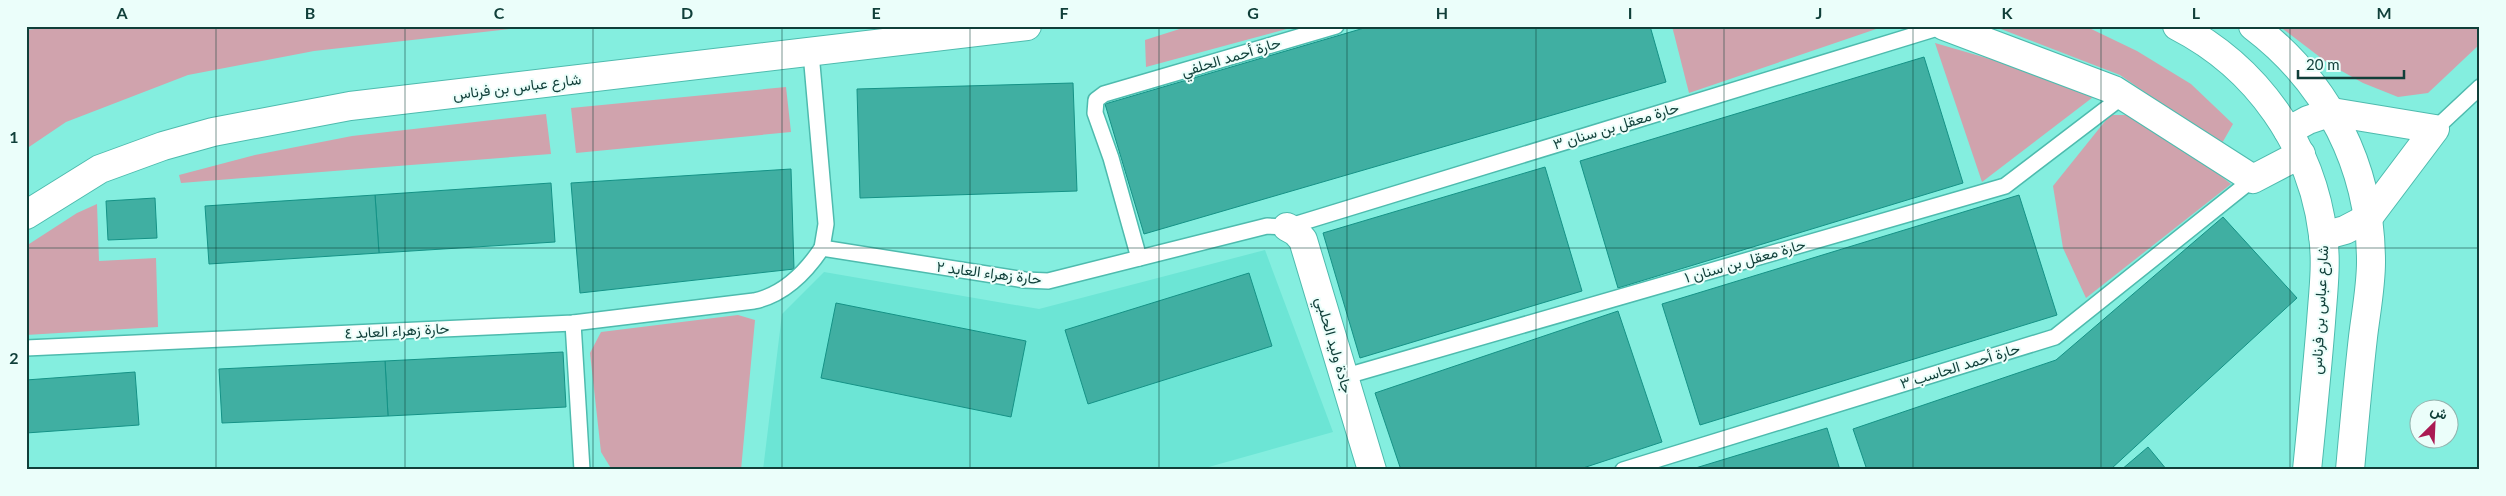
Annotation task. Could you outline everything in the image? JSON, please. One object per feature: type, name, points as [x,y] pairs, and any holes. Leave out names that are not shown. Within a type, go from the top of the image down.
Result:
[{"type":"main road","name":"شارع عباس بن فرناس","points":[[26,215],[100,169],[163,146],[213,132],[350,106],[812,53],[1027,26]]},
{"type":"main road","points":[[1944,26],[2114,90],[2253,179],[2301,154]]},
{"type":"main road","name":"شارع عباس بن فرناس","points":[[2177,26],[2224,56],[2256,86],[2288,130],[2301,154],[2319,208],[2325,264],[2307,470]]},
{"type":"main road","points":[[2253,26],[2274,43],[2306,75],[2332,112],[2348,146],[2361,181],[2368,218],[2371,262],[2350,470]]},
{"type":"main road","points":[[2288,130],[2308,120],[2332,112],[2435,129],[2368,218],[2345,230],[2323,236]]},
{"type":"main road","name":"جادة وليد الحلبي","points":[[1287,227],[1296,232],[1303,240],[1372,470]]},
{"type":"lane","name":"حارة أحمد الحلفي","points":[[1138,258],[1094,106],[1096,100],[1104,94],[1336,26]]},
{"type":"lane","name":"حارة معقل بن سنان ٣","points":[[1287,227],[1944,26]]},
{"type":"lane","points":[[812,53],[826,224],[822,248]]},
{"type":"lane","points":[[2435,129],[2480,87]]},
{"type":"lane","name":"حارة معقل بن سنان ١","points":[[1343,377],[2004,186],[2123,96]]},
{"type":"lane","name":"حارة أحمد الحاسب ٣","points":[[1623,470],[2055,337],[2253,179]]},
{"type":"lane","name":"حارة زهراء العابد ٢","points":[[822,248],[1025,280],[1048,281],[1267,226],[1287,227]]},
{"type":"lane","name":"حارة زهراء العابد ٤","points":[[26,348],[574,323],[767,298],[794,279],[822,248]]},
{"type":"lane","points":[[574,323],[582,470]]},
{"type":"shaded area","points":[[62,26],[537,26],[314,51],[188,75],[66,122],[26,149],[26,30]]},
{"type":"shaded area","points":[[1189,26],[1298,26],[1146,67],[1145,40]]},
{"type":"shaded area","points":[[1672,26],[1885,26],[1689,93]]},
{"type":"shaded area","points":[[1993,26],[2085,26],[2137,51],[2191,84],[2233,124],[2221,145],[2120,75]]},
{"type":"shaded area","points":[[2279,26],[2480,26],[2480,44],[2428,93],[2398,97],[2363,83],[2329,64]]},
{"type":"shaded area","points":[[1935,43],[2101,91],[1982,182]]},
{"type":"shaded area","points":[[786,87],[791,132],[576,153],[571,108]]},
{"type":"shaded area","points":[[546,114],[551,154],[181,183],[179,175],[255,155],[352,136]]},
{"type":"shaded area","points":[[2110,115],[2144,115],[2231,184],[2086,298],[2063,248],[2053,186]]},
{"type":"shaded area","points":[[97,204],[99,261],[156,258],[158,327],[26,335],[26,246],[77,213]]},
{"type":"shaded area","points":[[1265,250],[1333,432],[1198,470],[763,470],[782,314],[824,272],[1039,309]]},
{"type":"shaded area","points":[[738,315],[755,320],[741,470],[612,470],[601,452],[590,353],[601,332]]},
{"type":"building","points":[[1371,26],[1650,26],[1666,82],[1144,234],[1105,104]]},
{"type":"building","points":[[1924,57],[1963,183],[1618,288],[1580,161]]},
{"type":"building","points":[[1073,83],[1077,191],[860,198],[857,89]]},
{"type":"building","points":[[1545,167],[1582,291],[1360,358],[1323,233]]},
{"type":"building","points":[[791,169],[794,269],[580,293],[571,183]]},
{"type":"building","points":[[551,183],[555,242],[379,253],[375,195]]},
{"type":"building","points":[[375,195],[379,253],[209,264],[205,206]]},
{"type":"building","points":[[2019,195],[2057,315],[1700,425],[1662,304]]},
{"type":"building","points":[[155,198],[157,238],[108,240],[106,201]]},
{"type":"building","points":[[2223,217],[2297,298],[2111,469],[1867,470],[1853,429],[2056,360]]},
{"type":"building","points":[[1249,273],[1272,346],[1088,404],[1065,330]]},
{"type":"building","points":[[836,303],[1026,341],[1011,417],[821,378]]},
{"type":"building","points":[[1618,311],[1662,442],[1577,470],[1401,470],[1375,393]]},
{"type":"building","points":[[563,352],[566,407],[388,416],[385,361]]},
{"type":"building","points":[[385,361],[388,416],[222,423],[219,369]]},
{"type":"building","points":[[135,372],[139,425],[26,433],[26,380]]},
{"type":"building","points":[[1827,428],[1840,470],[1689,470]]},
{"type":"building","points":[[2148,447],[2167,470],[2121,470]]}]
